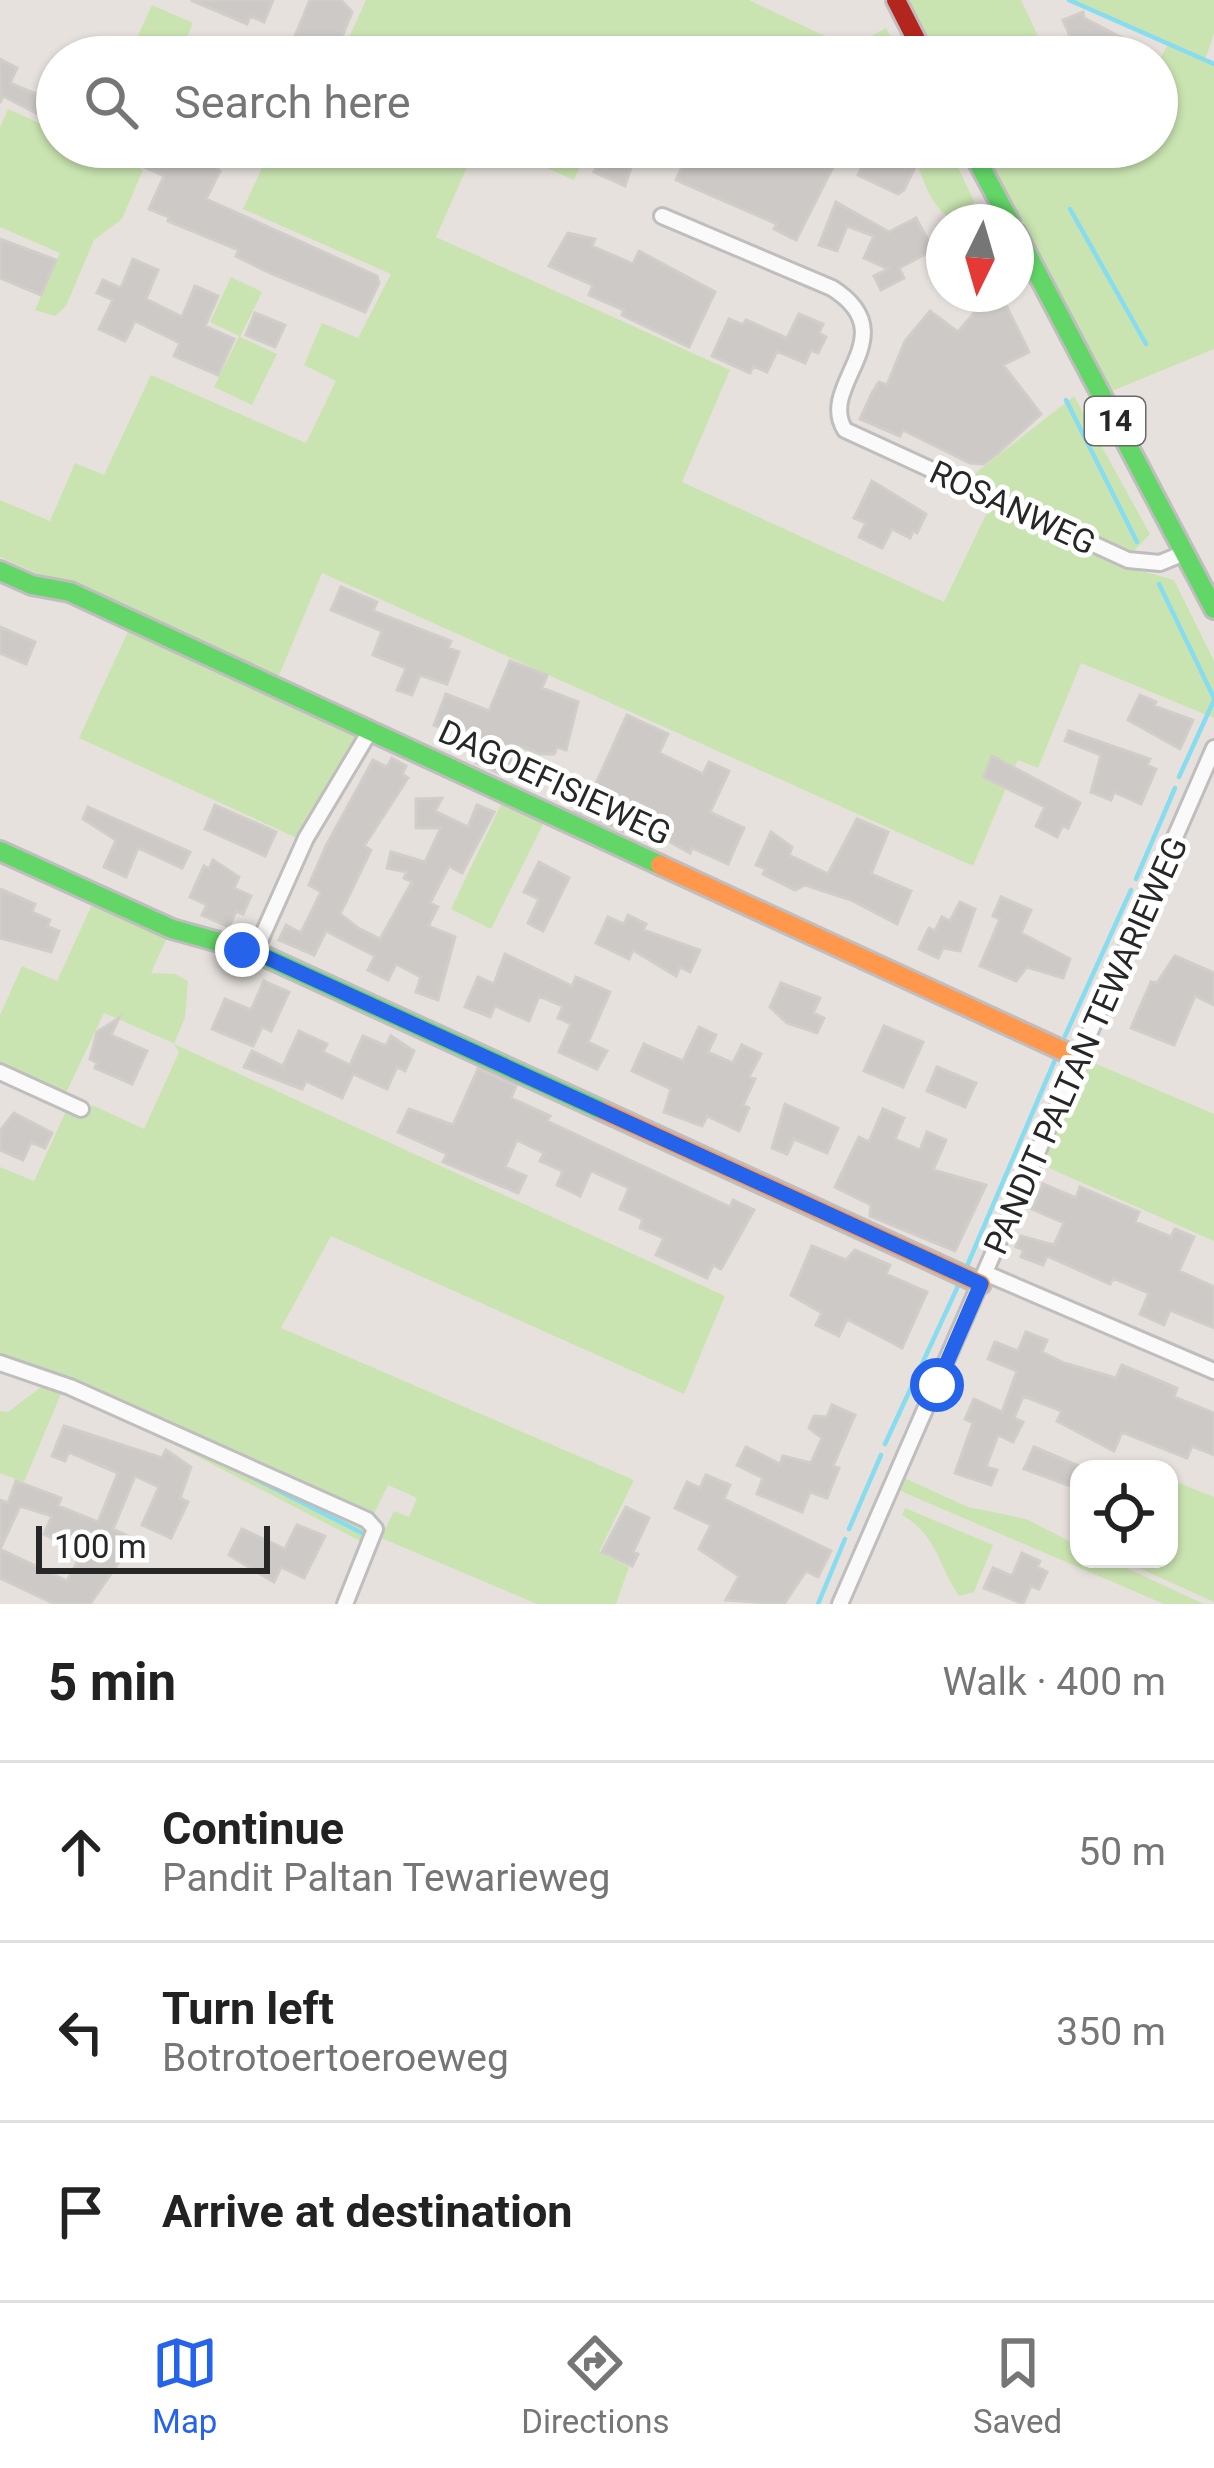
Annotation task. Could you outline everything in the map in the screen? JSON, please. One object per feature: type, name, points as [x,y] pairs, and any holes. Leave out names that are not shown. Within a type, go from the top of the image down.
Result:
[{"type":"street","points":[[896,0],[914,36]]},
{"type":"street","points":[[981,168],[1000,204]]},
{"type":"street","name":"ROSANWEG","points":[[662,216],[832,288],[852,302],[862,321],[862,338],[839,406],[845,430],[1128,560],[1160,563],[1184,553]]},
{"type":"street","name":"14","points":[[1034,267],[1214,609]]},
{"type":"street","name":"DAGOEFISIEWEG","points":[[0,571],[32,585],[70,592],[1081,1059]]},
{"type":"street","points":[[255,952],[306,838],[370,730]]},
{"type":"street","name":"PANDIT PALTAN TEWARIEWEG","points":[[840,1604],[1214,748]]},
{"type":"street","points":[[0,851],[172,928],[255,952],[983,1279],[1214,1371]]},
{"type":"street","points":[[0,1072],[81,1108]]},
{"type":"street","points":[[0,1363],[70,1387],[367,1520],[375,1528],[374,1541],[345,1604]]},
{"type":"green space","points":[[366,0],[749,0],[825,36],[350,36]]},
{"type":"green space","points":[[906,0],[1021,0],[1038,36],[924,36]]},
{"type":"green space","points":[[1069,0],[1214,0],[1214,33],[1205,60],[1214,64],[1214,349],[1112,391],[1034,243],[1034,204],[1013,204],[994,168],[1178,168],[1178,36],[1150,36]]},
{"type":"green space","points":[[152,5],[193,23],[187,36],[138,36]]},
{"type":"green space","points":[[8,109],[36,122],[36,168],[143,170],[122,219],[94,240],[66,306],[55,316],[35,310],[60,253],[0,227],[0,128]]},
{"type":"green space","points":[[262,168],[467,168],[436,237],[730,370],[682,482],[944,602],[991,504],[1138,570],[1174,580],[1214,661],[1214,718],[1081,663],[1038,768],[1018,760],[973,866],[322,573],[277,680],[0,557],[0,500],[50,521],[75,463],[104,475],[151,375],[306,443],[336,381],[304,365],[322,323],[358,338],[391,274],[243,209]]},
{"type":"green space","points":[[547,168],[579,168],[574,180]]},
{"type":"green space","points":[[920,168],[958,168],[974,204],[935,204]]},
{"type":"green space","points":[[231,277],[262,292],[240,337],[277,354],[252,405],[214,387],[239,336],[210,322]]},
{"type":"green space","points":[[1074,396],[1150,534],[1130,555],[973,483],[977,472]]},
{"type":"green space","points":[[131,625],[358,733],[359,741],[301,840],[79,738]]},
{"type":"green space","points":[[505,796],[547,816],[491,929],[451,909]]},
{"type":"green space","points":[[94,900],[169,933],[151,973],[175,974],[188,981],[185,1017],[174,1044],[725,1296],[684,1394],[331,1236],[281,1328],[634,1480],[599,1552],[629,1567],[616,1604],[537,1604],[381,1538],[394,1511],[409,1517],[417,1498],[388,1485],[372,1518],[0,1359],[0,1167],[34,1181],[68,1107],[87,1115],[92,1105],[144,1129],[179,1052],[173,1043],[104,1013],[64,1097],[0,1068],[0,1015],[22,966],[57,981]]},
{"type":"green space","points":[[1087,1060],[1214,1114],[1214,1241],[1042,1165]]},
{"type":"green space","points":[[41,1387],[63,1389],[24,1482],[0,1473],[0,1411],[8,1412]]},
{"type":"green space","points":[[161,1430],[358,1520],[369,1529],[366,1544],[158,1436]]},
{"type":"green space","points":[[902,1477],[968,1507],[1026,1519],[1070,1541],[1070,1564],[905,1493],[898,1489]]},
{"type":"green space","points":[[1178,1483],[1214,1497],[1214,1602],[1139,1568],[1178,1568]]},
{"type":"green space","points":[[905,1508],[993,1545],[974,1592],[959,1596],[930,1541],[902,1515]]},
{"type":"green space","points":[[1080,1568],[1126,1568],[1204,1604],[1164,1604]]},
{"type":"building","points":[[191,0],[273,0],[264,22],[250,16],[247,24]]},
{"type":"building","points":[[310,0],[341,0],[352,12],[342,36],[295,36]]},
{"type":"building","points":[[1083,12],[1084,18],[1119,36],[1070,36],[1063,20]]},
{"type":"building","points":[[0,59],[17,68],[10,83],[36,94],[36,113],[3,96],[0,103]]},
{"type":"building","points":[[146,168],[217,168],[220,171],[206,199],[377,276],[379,283],[365,312],[270,273],[236,256],[239,250],[149,209],[164,176]]},
{"type":"building","points":[[596,168],[631,168],[625,186],[594,172]]},
{"type":"building","points":[[682,168],[832,168],[796,240],[774,229],[777,224],[676,180]]},
{"type":"building","points":[[861,168],[915,168],[898,194],[858,175]]},
{"type":"building","points":[[836,202],[889,232],[916,218],[926,237],[926,254],[899,268],[904,278],[881,290],[874,276],[888,269],[864,258],[874,236],[847,226],[837,251],[819,245]]},
{"type":"building","points":[[568,233],[595,239],[592,246],[633,264],[639,251],[715,292],[689,347],[622,315],[624,310],[589,295],[593,285],[549,266]]},
{"type":"building","points":[[0,239],[56,260],[41,295],[0,278]]},
{"type":"building","points":[[133,259],[158,270],[146,299],[182,317],[195,286],[218,296],[205,326],[234,339],[218,375],[174,356],[180,343],[135,321],[125,341],[99,329],[113,300],[97,293],[103,280],[121,288]]},
{"type":"building","points":[[929,312],[958,332],[975,312],[1009,312],[1029,352],[1003,365],[1041,414],[984,464],[970,463],[903,430],[900,436],[860,419],[879,382],[887,385],[905,341]]},
{"type":"building","points":[[255,313],[285,325],[275,347],[246,335]]},
{"type":"building","points":[[799,314],[823,324],[819,333],[826,337],[818,353],[811,350],[805,363],[777,351],[767,372],[753,366],[750,373],[712,356],[729,319],[743,325],[746,320],[787,338]]},
{"type":"building","points":[[872,481],[926,514],[917,533],[913,531],[910,538],[892,529],[882,548],[859,537],[866,523],[854,518]]},
{"type":"building","points":[[341,587],[377,602],[373,611],[451,641],[448,648],[459,652],[447,684],[420,675],[412,695],[397,690],[406,668],[373,655],[382,631],[331,610]]},
{"type":"building","points":[[0,627],[35,642],[26,664],[0,653]]},
{"type":"building","points":[[510,661],[547,675],[542,688],[578,702],[566,750],[557,747],[554,754],[541,754],[519,746],[505,776],[470,760],[475,748],[442,736],[445,729],[434,725],[446,694],[489,711]]},
{"type":"building","points":[[1140,695],[1156,702],[1154,706],[1193,720],[1180,749],[1128,720]]},
{"type":"building","points":[[627,715],[668,734],[659,753],[703,774],[709,762],[729,771],[710,812],[744,828],[728,864],[692,848],[690,853],[629,819],[623,832],[575,811],[582,796],[589,799]]},
{"type":"building","points":[[1069,731],[1150,759],[1147,765],[1156,769],[1141,804],[1114,792],[1111,800],[1091,792],[1101,755],[1065,741]]},
{"type":"building","points":[[992,756],[1080,803],[1068,828],[1063,825],[1057,837],[1036,826],[1045,807],[984,777]]},
{"type":"building","points":[[392,758],[406,766],[402,774],[408,778],[364,846],[371,850],[340,914],[358,928],[380,939],[412,882],[404,878],[407,872],[387,868],[391,852],[425,862],[441,828],[416,828],[416,799],[442,798],[435,811],[468,827],[477,805],[494,812],[462,873],[449,866],[430,903],[438,907],[428,926],[455,937],[438,1000],[416,992],[421,977],[396,964],[388,980],[368,970],[375,956],[326,931],[314,955],[279,940],[286,925],[301,933],[321,892],[309,885],[373,760],[387,767]]},
{"type":"building","points":[[215,805],[276,832],[265,856],[205,829]]},
{"type":"building","points":[[88,807],[190,852],[182,868],[138,848],[126,877],[104,867],[116,840],[83,819]]},
{"type":"building","points":[[857,819],[888,832],[871,874],[911,891],[897,924],[851,900],[805,885],[795,890],[763,874],[766,869],[756,865],[771,832],[792,847],[789,855],[828,874]]},
{"type":"building","points":[[213,860],[239,877],[234,888],[251,896],[243,914],[236,911],[229,927],[202,915],[207,905],[190,897],[204,866],[209,869]]},
{"type":"building","points":[[539,862],[569,878],[543,931],[528,923],[539,899],[524,892]]},
{"type":"building","points":[[0,889],[35,904],[32,912],[50,920],[47,926],[59,931],[51,952],[0,938]]},
{"type":"building","points":[[1001,897],[1031,910],[1021,933],[1070,959],[1063,978],[1027,967],[1016,981],[980,966],[1000,919],[993,916]]},
{"type":"building","points":[[960,902],[975,909],[960,951],[943,948],[938,958],[919,949],[929,928],[935,931],[942,917],[950,921]]},
{"type":"building","points":[[628,915],[646,924],[643,930],[700,950],[690,972],[680,967],[676,976],[633,950],[629,959],[596,943],[608,917],[624,924]]},
{"type":"building","points":[[505,954],[572,986],[576,977],[610,992],[588,1042],[607,1051],[597,1069],[559,1052],[571,1024],[558,1018],[563,1006],[539,996],[529,1021],[495,1006],[490,1017],[465,1007],[478,977],[494,984]]},
{"type":"building","points":[[1175,956],[1214,973],[1214,1005],[1195,996],[1174,1045],[1131,1028],[1151,982],[1157,983]]},
{"type":"building","points":[[264,981],[289,992],[271,1031],[262,1027],[253,1046],[212,1029],[225,999],[251,1010]]},
{"type":"building","points":[[781,983],[820,998],[813,1013],[824,1018],[817,1033],[787,1023],[770,1007]]},
{"type":"building","points":[[119,1018],[111,1035],[147,1051],[132,1084],[95,1068],[97,1063],[90,1059],[97,1032]]},
{"type":"building","points":[[884,1026],[923,1042],[903,1087],[864,1071]]},
{"type":"building","points":[[699,1027],[716,1035],[708,1052],[733,1063],[742,1045],[761,1054],[749,1077],[755,1079],[743,1105],[749,1108],[739,1131],[707,1116],[702,1126],[664,1112],[671,1089],[632,1071],[644,1044],[683,1061]]},
{"type":"building","points":[[299,1031],[327,1044],[323,1052],[350,1065],[363,1036],[386,1046],[391,1036],[414,1051],[405,1071],[397,1067],[387,1089],[353,1074],[342,1098],[306,1081],[302,1089],[244,1067],[252,1051],[283,1066]]},
{"type":"building","points":[[937,1067],[976,1083],[965,1107],[927,1091]]},
{"type":"building","points":[[478,1069],[516,1086],[511,1098],[550,1116],[547,1121],[730,1207],[733,1200],[754,1210],[721,1269],[713,1265],[707,1278],[656,1255],[664,1238],[640,1228],[643,1219],[620,1209],[629,1188],[591,1171],[580,1196],[557,1185],[563,1171],[540,1161],[544,1153],[517,1140],[505,1167],[526,1176],[518,1193],[443,1162],[447,1154],[398,1132],[409,1109],[453,1125]]},
{"type":"building","points":[[785,1104],[838,1128],[827,1153],[794,1139],[787,1154],[772,1148]]},
{"type":"building","points":[[883,1109],[904,1118],[895,1139],[920,1150],[927,1132],[946,1140],[933,1170],[986,1185],[955,1251],[870,1216],[871,1205],[835,1187],[859,1137],[869,1142]]},
{"type":"building","points":[[14,1113],[52,1133],[45,1148],[31,1142],[23,1160],[0,1150],[0,1131]]},
{"type":"building","points":[[1043,1184],[1076,1198],[1080,1187],[1139,1212],[1135,1222],[1171,1237],[1175,1229],[1194,1237],[1179,1271],[1214,1287],[1214,1328],[1170,1310],[1164,1325],[1140,1314],[1149,1293],[1113,1278],[1110,1284],[1047,1256],[1043,1265],[1021,1257],[1024,1250],[1016,1247],[1021,1236],[1054,1245],[1064,1223],[1032,1209]]},
{"type":"building","points":[[812,1246],[846,1260],[855,1250],[890,1265],[886,1274],[927,1292],[902,1348],[847,1319],[839,1336],[816,1325],[822,1313],[791,1295]]},
{"type":"building","points":[[1026,1332],[1047,1340],[1042,1352],[1064,1363],[1116,1378],[1122,1365],[1177,1388],[1174,1397],[1214,1413],[1214,1455],[1192,1446],[1187,1458],[1122,1432],[1114,1451],[1057,1421],[1062,1411],[1023,1396],[1014,1418],[1023,1422],[1013,1442],[998,1435],[986,1467],[997,1470],[991,1485],[955,1473],[973,1423],[965,1419],[974,1399],[1002,1412],[1017,1371],[988,1359],[995,1342],[1018,1351]]},
{"type":"building","points":[[832,1405],[855,1415],[833,1466],[839,1468],[827,1498],[810,1492],[802,1512],[757,1494],[763,1478],[737,1465],[746,1447],[780,1464],[783,1456],[811,1463],[822,1438],[809,1428],[814,1416],[827,1417]]},
{"type":"building","points":[[64,1426],[162,1458],[166,1450],[191,1467],[180,1498],[188,1502],[171,1538],[142,1525],[159,1487],[135,1476],[113,1529],[135,1539],[90,1604],[55,1604],[0,1578],[0,1549],[0,1500],[8,1503],[16,1481],[61,1498],[58,1506],[98,1522],[118,1473],[69,1452],[65,1461],[52,1456]],"holes":[[[20,1506],[52,1516],[44,1534],[82,1553],[67,1581],[0,1549]]]},
{"type":"building","points":[[1034,1447],[1070,1462],[1070,1486],[1024,1469]]},
{"type":"building","points":[[706,1475],[730,1485],[724,1499],[831,1551],[818,1577],[806,1571],[784,1604],[726,1600],[739,1576],[699,1549],[711,1525],[675,1508],[687,1482],[700,1488]]},
{"type":"building","points":[[626,1507],[649,1518],[633,1552],[638,1554],[632,1566],[602,1552]]},
{"type":"building","points":[[297,1525],[325,1536],[304,1578],[281,1567],[274,1582],[229,1555],[242,1529],[285,1549]]},
{"type":"building","points":[[1022,1553],[1040,1561],[1037,1567],[1047,1572],[1039,1589],[1031,1586],[1023,1604],[984,1588],[993,1568],[1012,1576]]},
{"type":"waterway","points":[[1069,0],[1151,36]]},
{"type":"waterway","points":[[1178,48],[1214,64]]},
{"type":"waterway","points":[[1070,209],[1146,344]]},
{"type":"waterway","points":[[1066,400],[1137,542]]},
{"type":"waterway","points":[[1159,584],[1214,698]]},
{"type":"waterway","points":[[1179,777],[1214,700]]},
{"type":"waterway","points":[[1136,879],[1175,788]]},
{"type":"waterway","points":[[1065,1036],[1131,890]]},
{"type":"waterway","points":[[967,1266],[1055,1060]]},
{"type":"waterway","points":[[885,1444],[958,1286]]},
{"type":"waterway","points":[[849,1529],[881,1455]]},
{"type":"waterway","points":[[228,1465],[368,1536]]},
{"type":"waterway","points":[[818,1604],[845,1539]]},
{"type":"traffic: fast","points":[[981,168],[1000,204]]},
{"type":"traffic: fast","points":[[1034,267],[1214,609]]},
{"type":"traffic: fast","points":[[0,571],[32,585],[70,592],[660,865]]},
{"type":"traffic: fast","points":[[0,851],[172,929],[255,952],[603,1111]]},
{"type":"traffic: slow","points":[[660,865],[1081,1059]]},
{"type":"traffic: slow","points":[[603,1111],[981,1284]]},
{"type":"traffic: jam","points":[[896,0],[914,36]]},
{"type":"route","points":[[242,950],[981,1284],[937,1385]]}]
